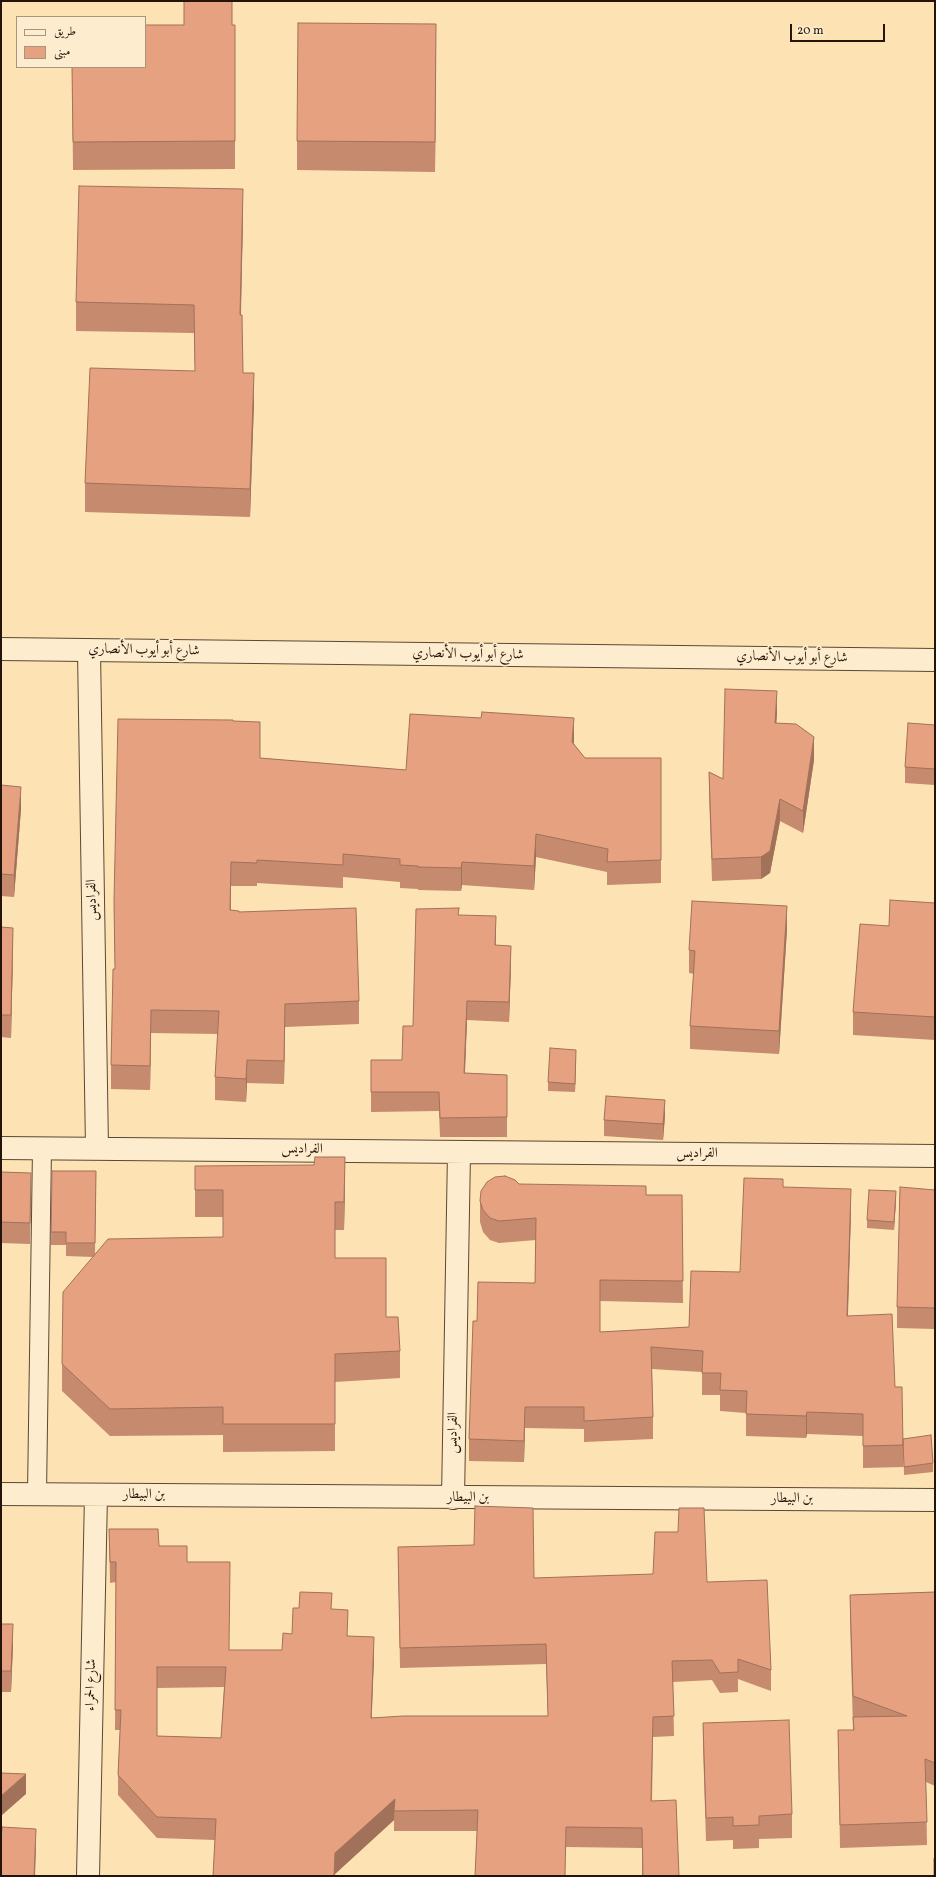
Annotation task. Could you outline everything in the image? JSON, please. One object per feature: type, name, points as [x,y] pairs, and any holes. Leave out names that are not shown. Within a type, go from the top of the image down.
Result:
[{"type":"street","name":"شارع أبو أيوب الأنصاري","points":[[1,649],[935,660]]},
{"type":"street","name":"الفراديس","points":[[89,651],[97,1148]]},
{"type":"street","name":"الفراديس","points":[[1,1148],[935,1156]]},
{"type":"street","name":"الفراديس","points":[[452,1498],[459,1152]]},
{"type":"street","name":"بن البيطار","points":[[1,1494],[935,1500]]},
{"type":"street","name":"شارع الحمراء","points":[[88,1876],[96,1495]]},
{"type":"lane","points":[[37,1494],[42,1148]]},
{"type":"building","points":[[184,1],[232,1],[232,25],[235,25],[235,141],[73,142],[72,68],[146,68],[146,25],[184,25]]},
{"type":"building","points":[[298,23],[436,24],[435,142],[297,141]]},
{"type":"building","points":[[79,186],[243,189],[240,315],[242,315],[243,373],[254,373],[250,489],[85,483],[90,368],[195,371],[194,305],[76,302]]},
{"type":"building","points":[[725,689],[777,691],[775,723],[796,724],[814,737],[803,811],[780,799],[770,851],[761,857],[712,859],[709,772],[723,779]]},
{"type":"building","points":[[482,712],[574,718],[572,742],[585,758],[661,758],[661,860],[607,862],[608,849],[536,834],[534,866],[462,862],[461,868],[418,867],[400,865],[400,859],[343,854],[343,865],[257,860],[257,863],[231,862],[230,910],[239,912],[356,908],[359,1001],[285,1004],[284,1061],[247,1060],[246,1079],[215,1077],[219,1011],[151,1010],[150,1066],[111,1065],[113,969],[115,969],[114,901],[118,719],[233,720],[260,722],[260,758],[406,770],[410,714],[481,718]]},
{"type":"building","points":[[908,723],[935,725],[935,769],[905,767]]},
{"type":"building","points":[[1,785],[21,787],[14,875],[1,874]]},
{"type":"building","points":[[890,900],[935,903],[935,1017],[853,1012],[860,924],[889,926]]},
{"type":"building","points":[[692,901],[787,906],[779,1031],[690,1026],[695,951],[689,950]]},
{"type":"building","points":[[459,908],[458,915],[496,916],[495,945],[511,946],[509,1002],[467,1001],[464,1073],[507,1075],[507,1117],[440,1118],[439,1092],[371,1092],[371,1060],[402,1060],[403,1026],[413,1026],[416,909]]},
{"type":"building","points":[[1,927],[13,928],[11,1015],[1,1015]]},
{"type":"building","points":[[550,1048],[576,1050],[575,1084],[548,1082]]},
{"type":"building","points":[[606,1096],[665,1100],[663,1124],[604,1120]]},
{"type":"building","points":[[315,1157],[345,1157],[344,1202],[335,1202],[335,1258],[386,1258],[386,1317],[398,1317],[400,1351],[335,1354],[335,1424],[223,1424],[223,1407],[110,1409],[62,1364],[63,1292],[108,1239],[223,1237],[223,1190],[195,1190],[195,1166],[314,1165]]},
{"type":"building","points":[[52,1171],[96,1171],[95,1243],[66,1243],[66,1232],[51,1232]]},
{"type":"building","points":[[1,1172],[31,1173],[30,1223],[1,1222]]},
{"type":"building","points":[[505,1176],[515,1180],[519,1184],[646,1186],[646,1195],[682,1195],[683,1281],[600,1280],[600,1332],[689,1327],[691,1271],[740,1272],[744,1178],[783,1179],[783,1187],[851,1189],[847,1316],[892,1314],[895,1387],[902,1387],[903,1445],[863,1446],[863,1414],[807,1412],[806,1416],[746,1414],[747,1391],[720,1390],[721,1373],[702,1373],[703,1351],[651,1347],[653,1417],[584,1421],[584,1407],[525,1407],[524,1441],[469,1439],[473,1321],[477,1321],[478,1282],[535,1283],[536,1218],[499,1221],[490,1218],[483,1210],[480,1201],[481,1191],[487,1182],[495,1177]]},
{"type":"building","points":[[900,1187],[935,1190],[935,1308],[897,1307]]},
{"type":"building","points":[[869,1190],[896,1191],[894,1222],[867,1220]]},
{"type":"building","points":[[931,1435],[933,1463],[904,1467],[903,1439]]},
{"type":"building","points":[[475,1506],[533,1508],[534,1578],[653,1574],[655,1532],[678,1532],[679,1508],[704,1508],[707,1582],[767,1580],[771,1670],[738,1659],[738,1672],[720,1673],[712,1660],[672,1661],[674,1716],[653,1717],[651,1801],[676,1800],[679,1876],[643,1876],[642,1828],[566,1827],[565,1876],[475,1876],[478,1810],[394,1811],[395,1799],[335,1853],[334,1876],[213,1876],[216,1819],[157,1817],[118,1775],[121,1710],[115,1710],[116,1562],[110,1562],[109,1529],[158,1529],[159,1546],[187,1546],[187,1562],[230,1562],[229,1650],[282,1650],[283,1633],[292,1634],[293,1608],[299,1608],[300,1592],[332,1593],[331,1609],[348,1610],[347,1636],[374,1637],[371,1718],[403,1716],[548,1716],[546,1644],[400,1648],[398,1547],[474,1545]],"holes":[[[157,1667],[226,1667],[221,1738],[157,1736]]]},
{"type":"building","points":[[935,1592],[935,1763],[925,1759],[927,1822],[840,1825],[838,1730],[854,1730],[853,1717],[907,1716],[853,1696],[850,1595]]},
{"type":"building","points":[[1,1624],[13,1624],[11,1671],[1,1671]]},
{"type":"building","points":[[789,1720],[792,1814],[759,1816],[759,1825],[733,1826],[733,1817],[706,1818],[703,1723]]},
{"type":"building","points":[[1,1773],[26,1774],[1,1796]]},
{"type":"building","points":[[2,1827],[36,1829],[34,1876],[1,1876]]},
{"type":"building","points":[[935,1859],[935,1876],[934,1876]]}]
